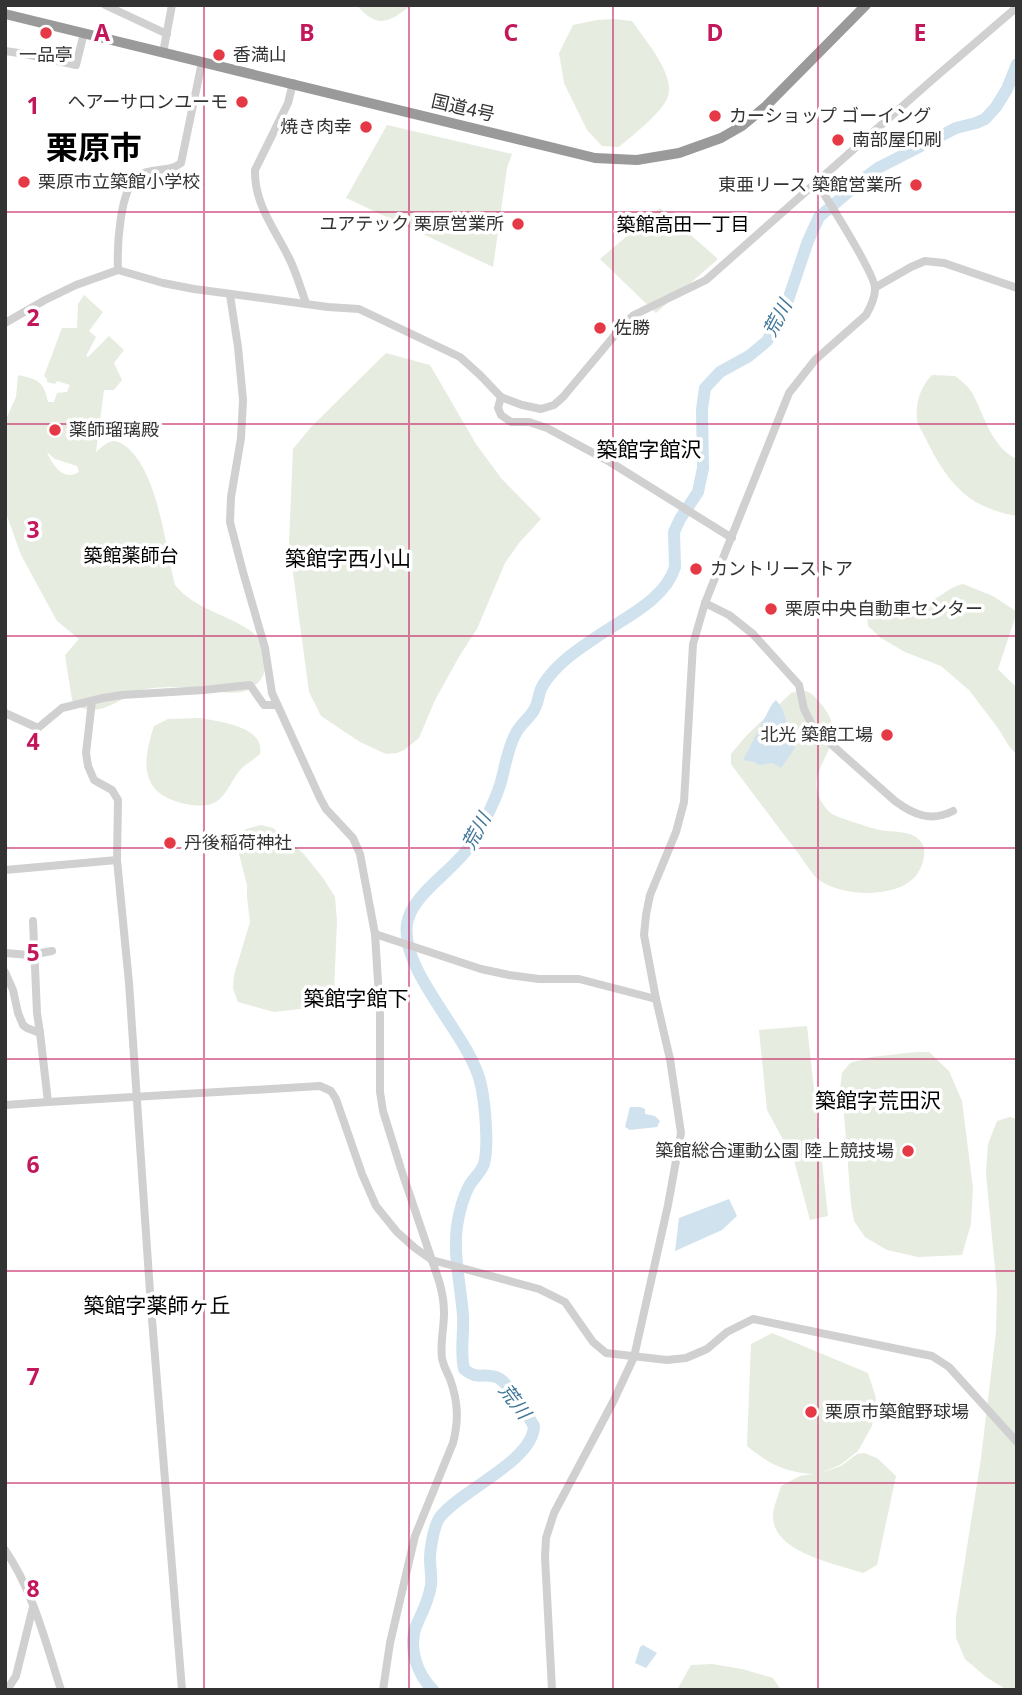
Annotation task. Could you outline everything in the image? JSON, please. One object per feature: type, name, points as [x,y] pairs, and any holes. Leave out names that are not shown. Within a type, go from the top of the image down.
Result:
[{"type":"highway","name":"国道4号","points":[[5,14],[595,158],[637,160],[699,147],[742,126],[766,106],[866,5]]},
{"type":"street","points":[[105,5],[167,34]]},
{"type":"street","points":[[163,53],[172,5]]},
{"type":"street","points":[[5,323],[76,285],[118,270],[163,283],[230,295],[359,309],[460,357],[501,397],[541,409],[554,405],[634,315],[706,280],[1017,7]]},
{"type":"street","points":[[5,51],[76,65],[84,33]]},
{"type":"street","points":[[118,270],[118,232],[131,187],[142,174],[173,169],[181,163],[202,62]]},
{"type":"street","points":[[293,83],[288,103],[258,161],[254,181],[262,208],[290,258],[306,303]]},
{"type":"street","points":[[552,1690],[544,1557],[546,1538],[554,1513],[634,1357],[681,1133],[670,1059],[645,934],[650,895],[676,832],[684,802],[693,644],[705,603],[789,393],[815,360],[866,316],[876,288],[861,256],[817,183]]},
{"type":"street","points":[[876,288],[925,261],[944,263],[1017,288]]},
{"type":"street","points":[[230,295],[243,400],[230,522],[265,648],[272,693],[326,809],[353,838],[360,854],[375,934],[380,1014],[380,1092],[383,1111],[443,1298],[442,1360],[458,1414],[453,1443],[415,1536],[390,1643],[383,1690]]},
{"type":"street","points":[[501,397],[498,408],[501,415],[511,422],[528,422],[547,428],[610,462],[732,538]]},
{"type":"street","points":[[705,603],[729,615],[753,634],[799,685],[804,709],[814,729],[895,801],[906,809],[929,817],[943,816],[953,811]]},
{"type":"street","points":[[5,713],[38,728],[62,708],[92,701],[122,695],[250,685],[264,705],[277,705]]},
{"type":"street","points":[[92,701],[86,752],[88,766],[94,780],[112,790],[118,800],[117,860],[129,983],[151,1307],[182,1690]]},
{"type":"street","points":[[5,870],[117,860]]},
{"type":"street","points":[[33,921],[37,1013],[48,1101]]},
{"type":"street","points":[[375,934],[481,969],[539,979],[579,979],[656,999]]},
{"type":"street","points":[[5,953],[35,954],[52,951]]},
{"type":"street","points":[[5,972],[23,1024],[40,1033]]},
{"type":"street","points":[[5,1105],[320,1086],[331,1091],[336,1099],[376,1206],[415,1248],[432,1260],[540,1289],[565,1302],[593,1342],[606,1353],[667,1360],[686,1358],[707,1349],[727,1332],[753,1319],[932,1356],[949,1367],[1017,1443]]},
{"type":"street","points":[[5,1550],[28,1591],[61,1690]]},
{"type":"street","points":[[7,1690],[16,1676],[33,1607]]},
{"type":"shaded area","points":[[357,5],[411,5],[397,16],[384,21],[371,18]]},
{"type":"shaded area","points":[[614,19],[632,21],[664,69],[669,90],[667,99],[658,112],[619,147],[602,146],[587,130],[564,83],[559,53],[573,25]]},
{"type":"shaded area","points":[[387,125],[512,154],[507,168],[493,267],[346,198]]},
{"type":"shaded area","points":[[660,208],[718,259],[656,313],[600,259]]},
{"type":"shaded area","points":[[84,295],[103,312],[89,331],[96,337],[86,356],[109,336],[124,350],[114,363],[122,380],[114,390],[104,390],[96,452],[107,443],[116,441],[128,448],[139,460],[154,493],[175,585],[191,600],[248,629],[265,644],[266,664],[263,676],[248,690],[234,693],[184,687],[151,688],[92,710],[83,708],[72,700],[65,655],[79,639],[57,621],[21,555],[5,510],[5,421],[16,397],[18,375],[39,382],[48,402],[54,402],[57,393],[67,392],[70,385],[57,381],[55,384],[47,382],[44,376],[62,328],[77,328],[78,304]],"holes":[[[47,452],[55,459],[77,466],[79,472],[68,475],[59,471]]]},
{"type":"shaded area","points":[[386,353],[430,365],[476,444],[501,478],[541,519],[505,563],[477,629],[435,700],[419,738],[404,750],[386,754],[360,742],[321,716],[309,692],[289,543],[293,449],[311,427]]},
{"type":"shaded area","points":[[932,375],[955,376],[966,385],[994,438],[1008,454],[1017,459],[1017,516],[993,510],[971,499],[957,487],[940,464],[917,420],[920,395]]},
{"type":"shaded area","points":[[963,584],[993,596],[1017,612],[998,669],[1017,688],[1017,755],[969,690],[941,666],[905,652],[881,638],[868,626],[867,616],[871,605],[884,602],[928,602]]},
{"type":"shaded area","points":[[802,690],[822,705],[830,719],[833,732],[818,776],[817,787],[824,806],[834,815],[857,823],[880,830],[910,834],[923,845],[924,858],[921,868],[913,879],[904,885],[868,893],[843,890],[819,880],[731,764],[731,754],[746,736],[791,693]]},
{"type":"shaded area","points":[[200,718],[248,731],[256,737],[260,754],[239,771],[216,802],[190,805],[165,797],[156,790],[150,782],[146,762],[154,726],[168,719]]},
{"type":"shaded area","points":[[261,825],[273,828],[303,853],[335,897],[337,921],[334,992],[324,1006],[274,1012],[238,1002],[233,989],[234,975],[250,922],[247,885],[238,850],[242,833],[246,829]]},
{"type":"shaded area","points":[[807,1026],[828,1216],[810,1220],[794,1160],[767,1110],[759,1030]]},
{"type":"shaded area","name":"築館総合運動公園 陸上競技場","points":[[929,1052],[949,1071],[962,1101],[973,1188],[971,1224],[962,1255],[918,1257],[887,1250],[865,1237],[854,1221],[840,1089],[842,1073],[850,1063],[871,1057]]},
{"type":"shaded area","points":[[1010,1117],[1017,1119],[1017,1690],[1007,1690],[986,1677],[965,1659],[956,1638],[956,1617],[981,1458],[996,1332],[997,1290],[986,1173],[988,1144],[997,1121]]},
{"type":"shaded area","points":[[772,1333],[868,1373],[876,1398],[872,1426],[858,1451],[840,1465],[820,1473],[841,1466],[857,1454],[864,1453],[877,1458],[896,1476],[877,1565],[863,1573],[809,1555],[784,1540],[776,1530],[773,1514],[781,1486],[800,1476],[814,1474],[795,1472],[778,1466],[747,1446],[751,1344]]},
{"type":"shaded area","points":[[712,1664],[773,1678],[781,1690],[677,1690],[691,1665]]},
{"type":"water","points":[[776,700],[782,708],[795,748],[781,768],[773,763],[759,765],[743,760],[772,704]]},
{"type":"water","points":[[630,1107],[640,1107],[645,1109],[645,1114],[655,1116],[660,1121],[657,1127],[630,1130],[625,1127]]},
{"type":"water","points":[[729,1199],[737,1216],[722,1230],[675,1251],[679,1218]]},
{"type":"water","points":[[643,1645],[657,1653],[646,1668],[635,1663]]},
{"type":"waterway","name":"荒川","points":[[433,1690],[418,1669],[413,1643],[416,1626],[430,1591],[430,1555],[436,1526],[440,1517],[450,1507],[522,1451],[531,1439],[534,1426],[512,1391],[501,1380],[473,1374],[464,1369],[463,1316],[456,1238],[465,1195],[484,1164],[484,1103],[475,1066],[414,963],[408,943],[407,924],[410,913],[424,893],[462,856],[478,832],[497,793],[512,741],[534,710],[541,688],[548,677],[575,652],[653,599],[670,579],[675,567],[674,532],[698,492],[703,468],[702,409],[705,388],[720,372],[749,356],[767,341],[788,300],[819,217],[878,168],[956,128],[985,119],[1007,89],[1017,64]]},
{"type":"place","name":"一品亭","points":[[46,33]]},
{"type":"place","name":"香満山","points":[[219,55]]},
{"type":"place","name":"ヘアーサロンユーモ","points":[[242,102]]},
{"type":"place","name":"カーショップ ゴーイング","points":[[715,116]]},
{"type":"place","name":"焼き肉幸","points":[[366,127]]},
{"type":"place","name":"南部屋印刷","points":[[838,140]]},
{"type":"place","name":"栗原市立築館小学校","points":[[24,182]]},
{"type":"place","name":"東亜リース 築館営業所","points":[[916,185]]},
{"type":"place","name":"ユアテック 栗原営業所","points":[[518,224]]},
{"type":"place","name":"佐勝","points":[[600,328]]},
{"type":"place","name":"薬師瑠璃殿","points":[[55,430]]},
{"type":"place","name":"カントリーストア","points":[[696,569]]},
{"type":"place","name":"栗原中央自動車センター","points":[[771,609]]},
{"type":"place","name":"北光 築館工場","points":[[887,735]]},
{"type":"place","name":"丹後稲荷神社","points":[[170,843]]},
{"type":"place","name":"築館総合運動公園 陸上競技場","points":[[908,1151]]},
{"type":"place","name":"栗原市築館野球場","points":[[811,1412]]},
{"type":"district","name":"栗原市","points":[[94,148]]},
{"type":"district","name":"築館高田一丁目","points":[[683,224]]},
{"type":"district","name":"築館字館沢","points":[[649,450]]},
{"type":"district","name":"築館薬師台","points":[[131,555]]},
{"type":"district","name":"築館字西小山","points":[[348,559]]},
{"type":"district","name":"築館字館下","points":[[356,999]]},
{"type":"district","name":"築館字荒田沢","points":[[878,1101]]},
{"type":"district","name":"築館字薬師ヶ丘","points":[[157,1306]]}]
